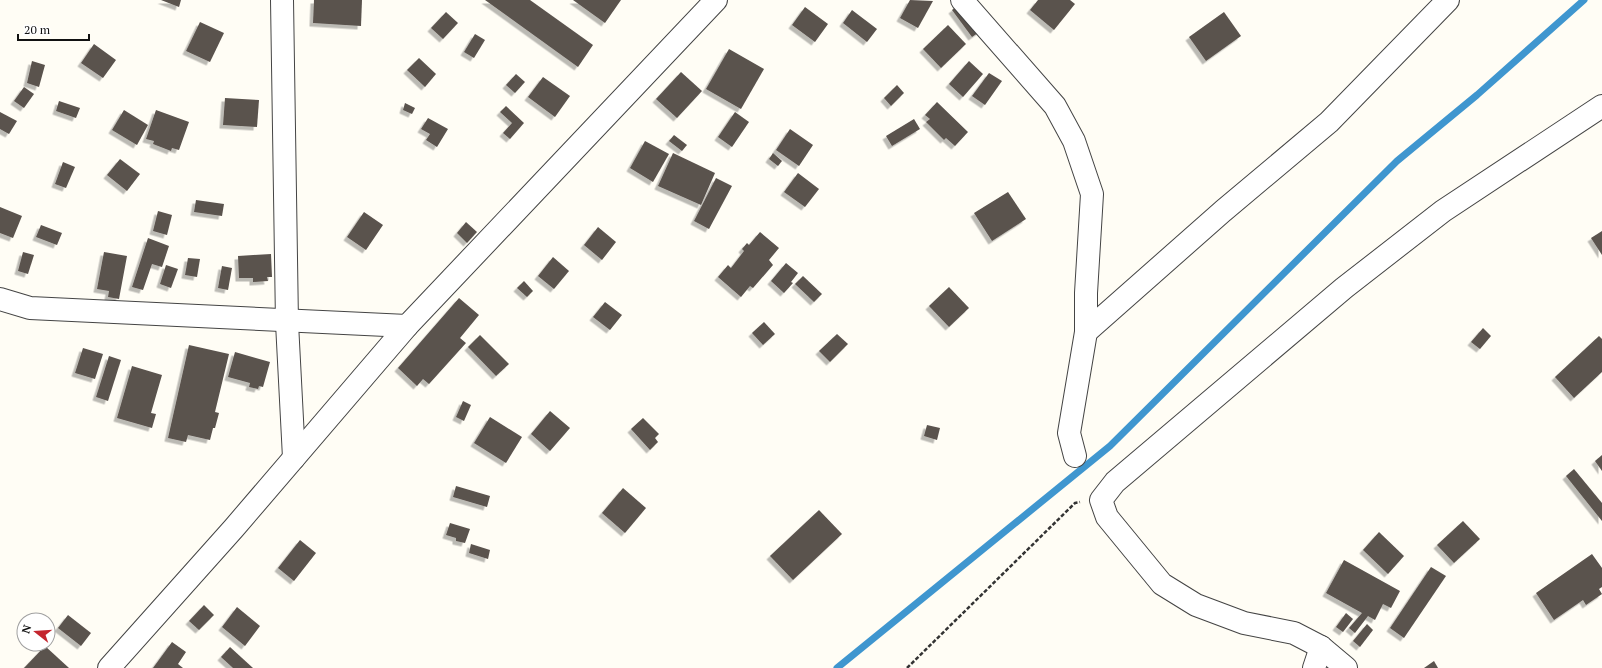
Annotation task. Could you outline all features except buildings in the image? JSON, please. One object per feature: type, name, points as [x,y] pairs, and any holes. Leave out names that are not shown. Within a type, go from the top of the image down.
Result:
[{"type":"street","points":[[282,0],[287,320],[294,458]]},
{"type":"street","points":[[109,668],[234,528],[407,326],[716,0]]},
{"type":"street","points":[[962,0],[1055,106],[1074,141],[1092,194],[1086,293],[1086,332],[1069,433],[1075,456]]},
{"type":"street","points":[[1086,332],[1223,211],[1330,122],[1448,0]]},
{"type":"street","points":[[1346,668],[1321,647],[1294,633],[1244,623],[1196,605],[1162,584],[1107,517],[1101,500],[1115,482],[1344,288],[1443,211],[1602,106]]},
{"type":"street","points":[[0,299],[30,308],[407,326]]},
{"type":"street","points":[[1314,668],[1321,647]]},
{"type":"path","points":[[907,668],[1075,503],[1101,500]]},
{"type":"waterway","points":[[837,668],[1110,446],[1397,161],[1477,95],[1584,0]]}]
